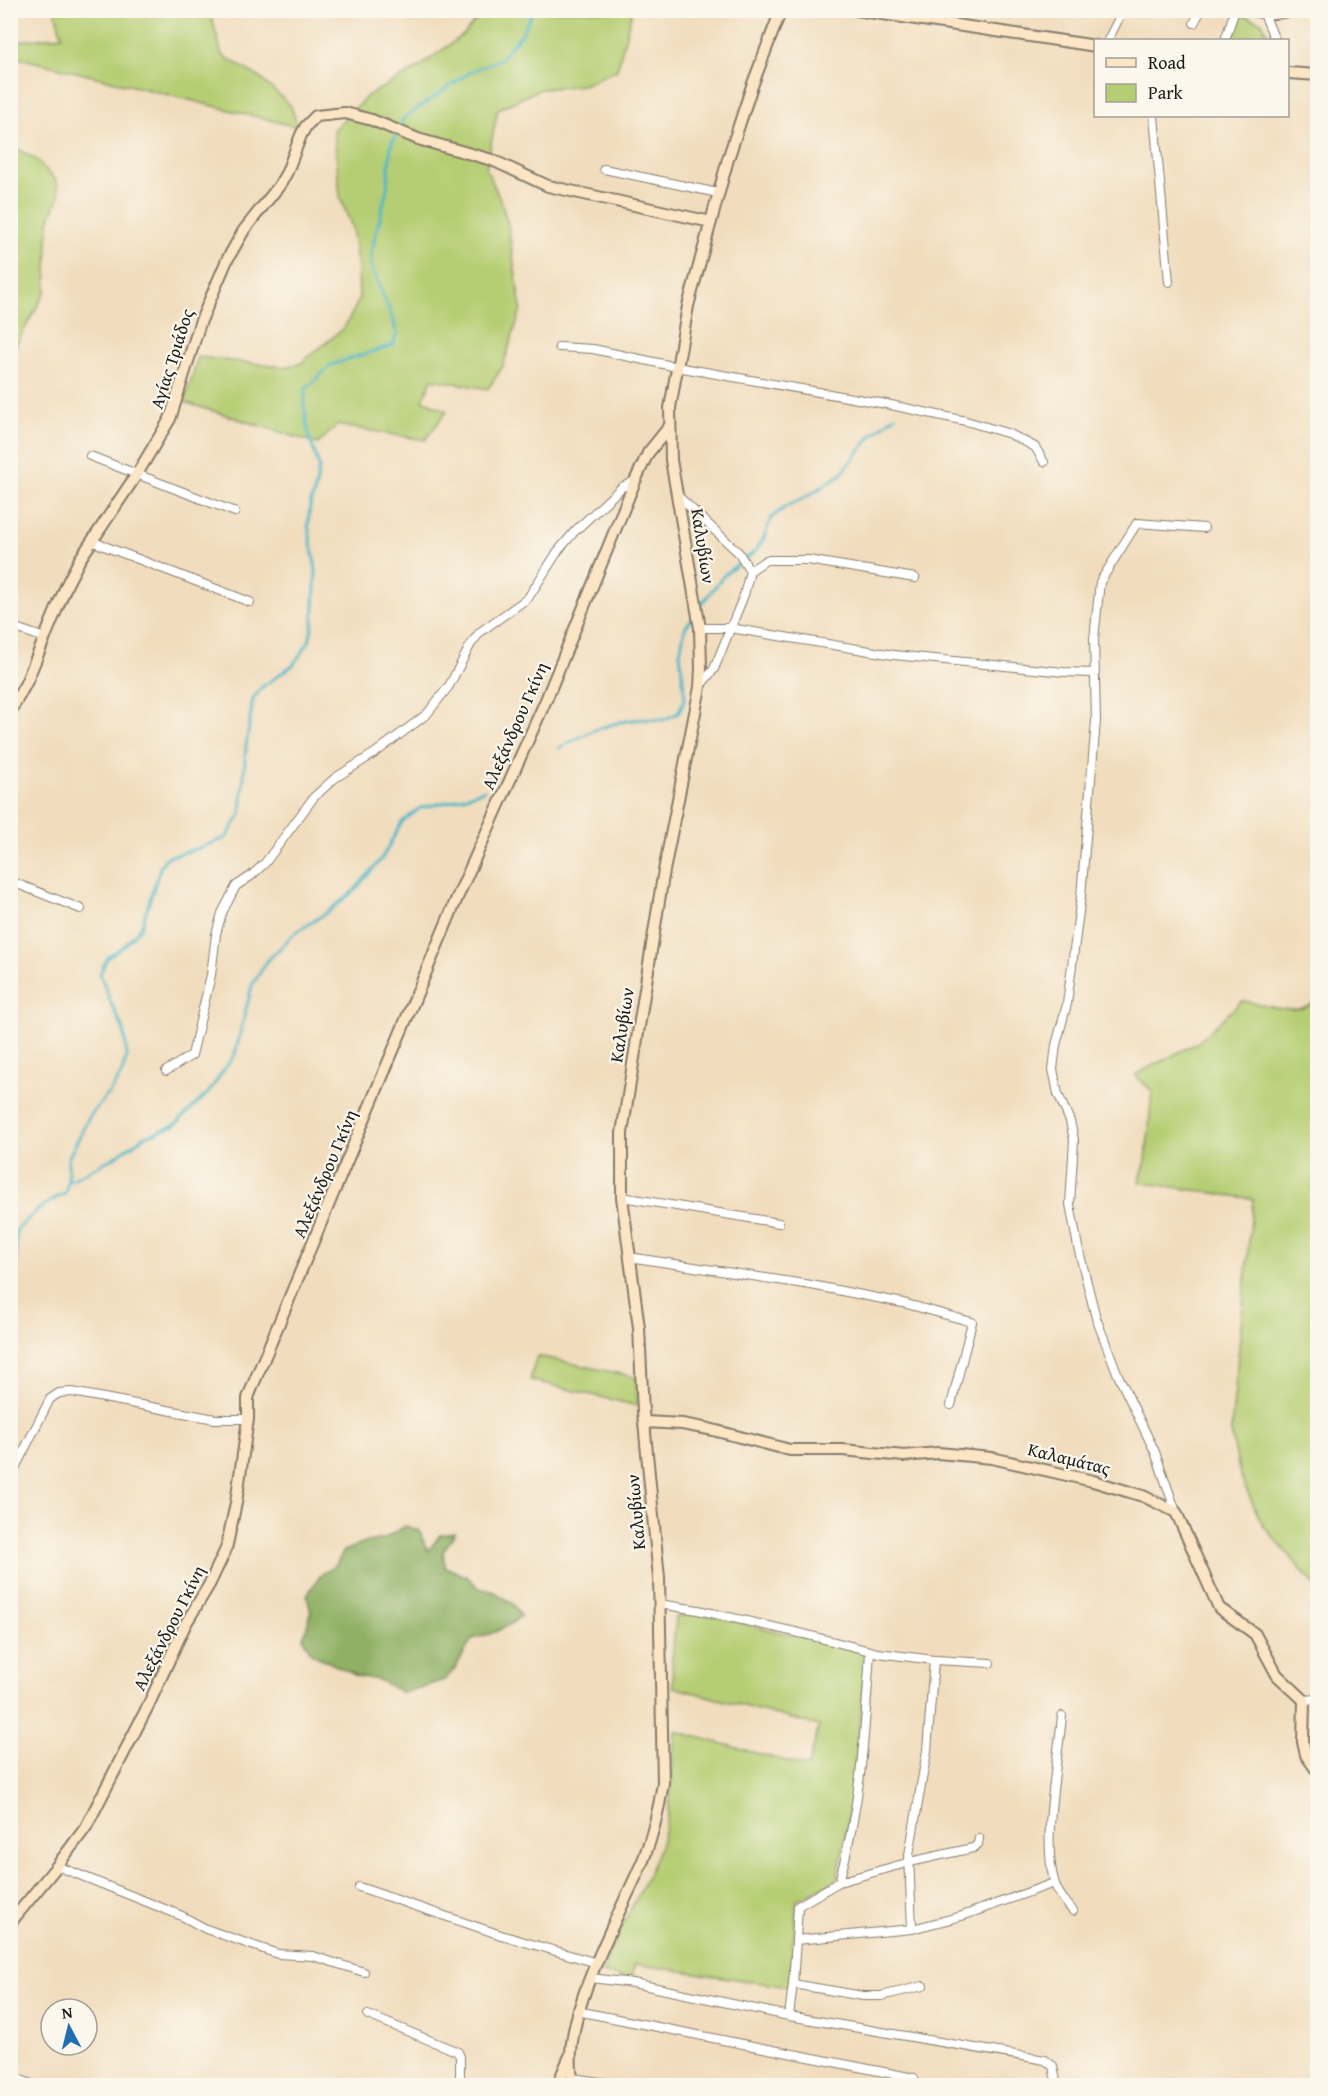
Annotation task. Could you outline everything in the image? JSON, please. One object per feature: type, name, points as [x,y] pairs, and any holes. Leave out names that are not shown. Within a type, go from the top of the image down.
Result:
[{"type":"street","name":"Καλυβίων","points":[[573,2082],[572,2049],[577,2010],[644,1856],[659,1807],[663,1783],[659,1578],[639,1328],[622,1197],[622,1133],[663,876],[702,668],[699,624],[672,460],[670,408],[688,306],[718,193],[740,120],[781,10]]},
{"type":"street","points":[[856,10],[1094,46]]},
{"type":"street","points":[[1108,39],[1123,10]]},
{"type":"street","points":[[1194,23],[1201,10]]},
{"type":"street","points":[[1225,39],[1235,10]]},
{"type":"street","points":[[1248,11],[1265,16],[1278,16],[1303,10]]},
{"type":"street","points":[[1265,16],[1275,39]]},
{"type":"street","points":[[1289,72],[1317,75]]},
{"type":"street","name":"Αγίας Τριάδος","points":[[10,712],[26,683],[67,584],[91,541],[137,474],[170,419],[200,323],[227,260],[244,230],[283,179],[296,144],[306,126],[316,116],[345,113],[372,120],[418,139],[492,160],[548,186],[711,222]]},
{"type":"street","points":[[1154,117],[1169,282]]},
{"type":"street","points":[[604,169],[718,193]]},
{"type":"street","points":[[559,347],[593,350],[966,421],[1010,434],[1035,447],[1044,462]]},
{"type":"street","name":"Αλεξάνδρου Γκίνη","points":[[10,1923],[86,1827],[185,1625],[209,1585],[228,1546],[248,1419],[248,1398],[253,1385],[458,898],[546,700],[635,481],[648,453],[669,427]]},
{"type":"street","points":[[90,456],[235,512]]},
{"type":"street","points":[[166,1071],[192,1055],[211,975],[219,924],[228,898],[236,886],[265,863],[314,797],[335,778],[375,753],[427,714],[449,686],[471,644],[480,632],[528,598],[558,551],[575,531],[622,487],[635,481]]},
{"type":"street","points":[[678,496],[738,553],[749,568],[744,595],[714,669],[700,687]]},
{"type":"street","points":[[1204,528],[1137,523],[1100,582],[1094,639],[1096,721],[1081,896],[1067,1004],[1056,1046],[1053,1069],[1058,1094],[1070,1121],[1074,1140],[1070,1204],[1078,1247],[1096,1318],[1118,1375],[1155,1452],[1176,1512],[1219,1608],[1255,1634],[1277,1675],[1304,1700],[1317,1699]]},
{"type":"street","points":[[91,541],[250,602]]},
{"type":"street","points":[[749,568],[766,560],[779,558],[808,560],[915,578]]},
{"type":"street","points":[[699,624],[894,655],[1094,673]]},
{"type":"street","points":[[10,626],[45,638]]},
{"type":"street","points":[[10,881],[81,909]]},
{"type":"street","points":[[622,1197],[779,1223]]},
{"type":"street","points":[[629,1257],[811,1285],[903,1303],[972,1322],[951,1405]]},
{"type":"street","points":[[10,1478],[50,1399],[59,1393],[72,1392],[215,1419],[248,1419]]},
{"type":"street","name":"Καλαμάτας","points":[[645,1422],[682,1424],[709,1429],[790,1450],[843,1450],[904,1456],[938,1453],[992,1458],[1093,1481],[1143,1496],[1176,1512]]},
{"type":"street","points":[[659,1604],[720,1615],[870,1651],[934,1660],[990,1663]]},
{"type":"street","points":[[839,1882],[849,1842],[864,1750],[870,1651]]},
{"type":"street","points":[[912,1929],[909,1855],[927,1750],[934,1660]]},
{"type":"street","points":[[1304,1700],[1303,1742],[1306,1755],[1317,1772]]},
{"type":"street","points":[[1062,1716],[1050,1830],[1050,1863],[1059,1895],[1073,1911]]},
{"type":"street","points":[[789,2016],[800,1903],[839,1882],[910,1862],[973,1848],[978,1844],[979,1838]]},
{"type":"street","points":[[57,1866],[182,1916],[206,1929],[246,1943],[278,1954],[313,1956],[364,1972]]},
{"type":"street","points":[[796,1940],[912,1929],[962,1916],[1054,1883]]},
{"type":"street","points":[[359,1887],[501,1935],[597,1963]]},
{"type":"street","points":[[591,1978],[633,1983],[789,2016],[1045,2060],[1053,2066],[1057,2085]]},
{"type":"street","points":[[793,1984],[863,1996],[881,1996],[923,1986]]},
{"type":"street","points":[[577,2010],[914,2078]]},
{"type":"street","points":[[368,2015],[458,2052],[460,2085]]},
{"type":"street","name":"Καλυβίων","points":[[556,2085],[572,2049]]},
{"type":"street","points":[[10,2076],[37,2085]]},
{"type":"street","points":[[573,2082],[628,2085]]},
{"type":"green space","points":[[55,11],[210,11],[222,55],[259,77],[291,106],[298,127],[11,56],[11,42],[62,36]]},
{"type":"green space","points":[[484,11],[632,11],[617,70],[583,85],[541,89],[498,109],[486,168],[501,201],[508,225],[521,309],[503,366],[488,389],[432,379],[423,400],[447,411],[425,440],[337,425],[318,444],[184,402],[198,357],[283,367],[300,364],[344,328],[359,300],[358,267],[352,227],[340,197],[334,130],[367,96],[415,70],[464,34]]},
{"type":"green space","points":[[1242,15],[1262,22],[1270,39],[1231,39]]},
{"type":"green space","points":[[11,145],[37,160],[57,182],[59,198],[49,221],[46,291],[13,350],[11,358]]},
{"type":"green space","points":[[1317,1000],[1317,1588],[1262,1524],[1240,1475],[1231,1431],[1253,1199],[1139,1182],[1146,1161],[1152,1091],[1135,1075],[1197,1043],[1242,1001],[1281,1009],[1300,1009]]},
{"type":"green space","points":[[537,1356],[636,1377],[638,1406],[530,1380]]},
{"type":"green space","points":[[405,1526],[419,1530],[428,1551],[440,1535],[455,1533],[443,1552],[445,1567],[466,1576],[479,1588],[495,1592],[513,1604],[521,1616],[498,1631],[472,1639],[455,1669],[444,1680],[403,1693],[379,1680],[357,1676],[312,1654],[303,1638],[311,1613],[307,1595],[320,1575],[334,1567],[344,1551],[362,1543],[384,1539]]},
{"type":"green space","points":[[698,1613],[866,1652],[852,1795],[837,1880],[797,1900],[789,1987],[635,1964],[631,1979],[602,1973],[659,1849],[667,1821],[675,1731],[808,1767],[819,1726],[673,1687],[672,1660],[676,1617]]},
{"type":"waterway","points":[[10,1363],[16,1313],[16,1231],[39,1210],[65,1194],[68,1181],[68,1159],[89,1117],[121,1075],[127,1056],[124,1031],[100,974],[107,958],[124,946],[141,927],[161,865],[167,857],[226,838],[241,814],[246,746],[253,699],[262,687],[293,665],[309,642],[313,623],[316,570],[308,525],[319,466],[309,436],[304,406],[306,389],[331,365],[393,345],[397,334],[371,266],[371,253],[387,189],[391,145],[404,118],[469,73],[500,59],[522,33],[534,10]]},
{"type":"waterway","points":[[699,607],[725,574],[755,552],[765,536],[771,518],[785,507],[808,496],[841,474],[872,435],[895,416]]},
{"type":"waterway","points":[[559,748],[594,730],[620,722],[642,719],[663,720],[678,713],[685,699],[680,653],[685,628],[694,615]]},
{"type":"waterway","points":[[69,1181],[113,1158],[144,1137],[175,1125],[208,1093],[235,1054],[252,985],[268,960],[295,933],[329,911],[355,890],[382,858],[402,822],[420,808],[452,801],[484,790]]}]
